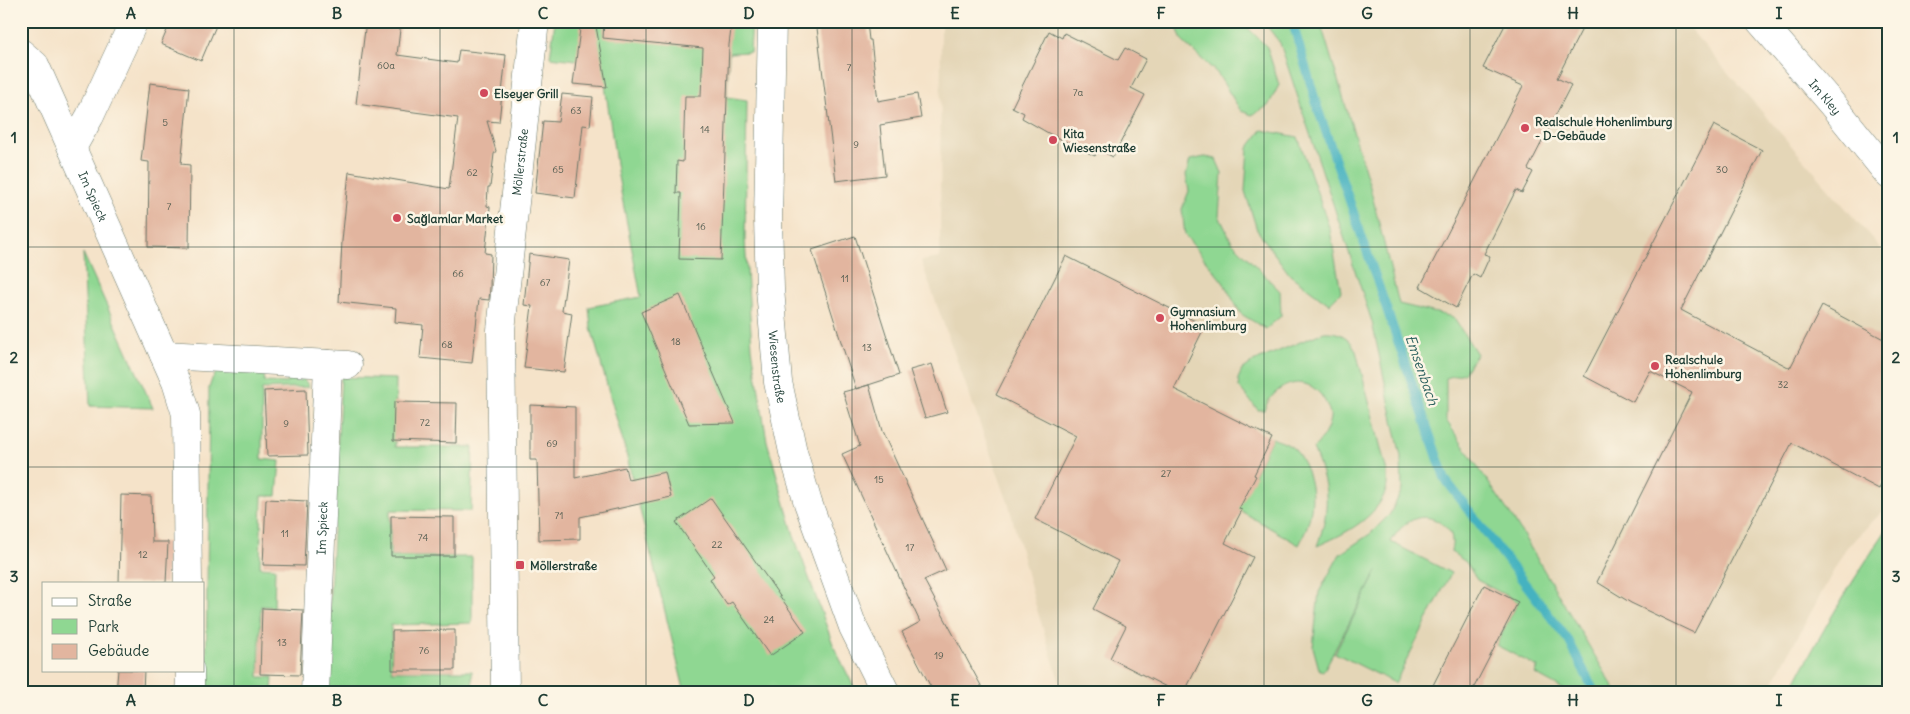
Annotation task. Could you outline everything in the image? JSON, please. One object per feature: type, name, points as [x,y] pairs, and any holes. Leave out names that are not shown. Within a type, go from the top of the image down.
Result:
[{"type":"street","points":[[72,148],[90,116],[134,21]]},
{"type":"street","name":"Möllerstraße","points":[[506,693],[501,330],[535,21]]},
{"type":"street","name":"Wiesenstraße","points":[[772,21],[768,219],[770,289],[778,382],[793,452],[808,503],[853,627],[886,693]]},
{"type":"street","name":"Im Kley","points":[[1760,21],[1889,174]]},
{"type":"street","name":"Im Spieck","points":[[21,53],[34,65],[176,382],[186,414],[188,582]]},
{"type":"street","name":"Im Spieck","points":[[164,356],[338,365],[315,693]]},
{"type":"street","points":[[190,672],[190,693]]},
{"type":"shaded area","name":"Gymnasium Hohenlimburg","points":[[941,21],[1271,21],[1286,39],[1397,374],[1588,693],[1063,693],[1035,603],[1008,502],[921,261],[940,258]]},
{"type":"shaded area","name":"Realschule Hohenlimburg","points":[[1310,21],[1683,21],[1889,258],[1889,505],[1846,548],[1767,693],[1618,693],[1516,524],[1448,420],[1393,313]]},
{"type":"green space","points":[[555,21],[752,21],[750,52],[729,53],[727,97],[747,100],[745,240],[752,348],[767,441],[795,539],[834,647],[857,693],[685,693],[625,449],[591,328],[589,307],[641,297],[617,171],[602,63],[550,57]]},
{"type":"green space","points":[[1175,21],[1241,21],[1267,47],[1279,85],[1268,106],[1252,115],[1241,111],[1217,73],[1182,41]]},
{"type":"green space","points":[[1263,21],[1320,21],[1369,183],[1399,304],[1453,317],[1477,354],[1464,373],[1446,378],[1446,420],[1514,520],[1617,693],[1570,693],[1535,674],[1538,667],[1496,645],[1518,602],[1477,580],[1466,562],[1451,552],[1452,537],[1447,529],[1434,519],[1427,517],[1412,520],[1406,524],[1391,542],[1451,573],[1395,683],[1335,653],[1377,571],[1323,672],[1319,669],[1313,647],[1319,592],[1340,554],[1370,534],[1390,514],[1402,490],[1401,457],[1372,322],[1280,43]]},
{"type":"green space","points":[[1262,130],[1298,137],[1330,230],[1341,292],[1329,304],[1290,275],[1257,230],[1245,191],[1248,148]]},
{"type":"green space","points":[[1205,157],[1216,159],[1222,173],[1219,216],[1232,242],[1280,291],[1281,316],[1266,329],[1241,314],[1223,282],[1185,235],[1182,209],[1189,191],[1186,175],[1190,160]]},
{"type":"green space","points":[[83,253],[153,408],[90,406]]},
{"type":"green space","points":[[1324,332],[1339,334],[1354,346],[1387,472],[1387,481],[1386,490],[1379,504],[1364,520],[1346,532],[1317,546],[1325,520],[1326,497],[1322,474],[1313,449],[1328,427],[1330,414],[1326,403],[1319,393],[1311,387],[1293,384],[1276,392],[1264,410],[1258,410],[1239,387],[1238,379],[1242,370],[1253,362]]},
{"type":"green space","points":[[218,370],[265,370],[264,382],[287,383],[288,373],[301,377],[309,387],[262,389],[262,459],[280,461],[277,496],[262,496],[260,567],[275,568],[274,607],[261,606],[259,677],[273,677],[272,693],[206,693],[209,388]]},
{"type":"green space","points":[[341,377],[396,379],[395,447],[473,447],[471,511],[390,510],[390,557],[472,557],[472,623],[391,625],[392,671],[472,671],[473,693],[325,693]]},
{"type":"green space","points":[[1272,438],[1286,443],[1295,450],[1304,464],[1311,485],[1312,505],[1308,525],[1299,545],[1229,504],[1254,475]]},
{"type":"green space","points":[[1889,526],[1889,688],[1887,693],[1790,693],[1837,608]]},
{"type":"building","points":[[171,21],[218,21],[201,61],[161,44]]},
{"type":"building","points":[[366,21],[401,21],[397,55],[457,63],[459,50],[506,55],[499,122],[487,121],[496,151],[490,187],[488,187],[487,206],[490,207],[485,253],[491,254],[490,288],[489,300],[479,299],[472,363],[420,358],[423,325],[395,322],[396,308],[339,302],[342,241],[349,172],[449,189],[458,118],[356,104]]},
{"type":"building","points":[[581,21],[595,21],[607,87],[573,84]]},
{"type":"building","points":[[604,21],[732,21],[729,45],[721,260],[679,259],[681,193],[676,193],[677,161],[683,162],[685,96],[701,96],[703,48],[603,38]]},
{"type":"building","name":"Realschule Hohenlimburg - D-Gebäude","points":[[1507,21],[1586,21],[1557,78],[1571,85],[1528,169],[1533,172],[1522,193],[1516,190],[1484,254],[1490,256],[1480,278],[1473,274],[1456,308],[1420,287],[1523,86],[1483,68]]},
{"type":"building","points":[[867,22],[878,101],[917,94],[921,118],[880,125],[885,175],[836,181],[817,28]]},
{"type":"building","points":[[1049,31],[1062,38],[1064,33],[1118,60],[1125,48],[1146,59],[1131,88],[1145,95],[1113,157],[1098,149],[1095,156],[1050,134],[1022,118],[1024,113],[1012,107]]},
{"type":"building","points":[[150,83],[189,88],[181,164],[190,165],[189,248],[148,247],[149,162],[141,161]]},
{"type":"building","points":[[562,94],[593,97],[590,126],[583,125],[575,198],[535,193],[543,121],[558,122]]},
{"type":"building","name":"Realschule Hohenlimburg","points":[[1714,125],[1762,150],[1681,310],[1790,368],[1822,306],[1889,342],[1889,470],[1879,489],[1792,443],[1694,633],[1631,603],[1597,582],[1692,392],[1650,371],[1633,402],[1584,376]]},
{"type":"building","points":[[855,236],[899,375],[856,389],[812,250]]},
{"type":"building","points":[[529,254],[569,260],[562,311],[572,313],[564,372],[524,368],[532,306],[524,305]]},
{"type":"building","points":[[1066,256],[1205,326],[1174,389],[1272,438],[1254,475],[1256,476],[1239,509],[1242,510],[1225,543],[1253,557],[1184,693],[1178,693],[1110,658],[1126,626],[1093,609],[1118,561],[1035,519],[1076,436],[996,395]]},
{"type":"building","points":[[680,295],[735,423],[689,424],[641,312]]},
{"type":"building","points":[[932,364],[947,412],[925,418],[910,370]]},
{"type":"building","points":[[869,385],[882,431],[946,570],[924,580],[985,693],[934,693],[902,632],[920,622],[842,454],[860,446],[843,392]]},
{"type":"building","points":[[306,389],[308,455],[267,456],[264,391]]},
{"type":"building","points":[[394,402],[457,403],[456,443],[393,441]]},
{"type":"building","points":[[530,405],[575,407],[575,478],[625,467],[628,480],[665,472],[671,497],[580,517],[580,539],[539,540],[537,460],[530,460]]},
{"type":"building","points":[[121,495],[151,496],[152,542],[168,542],[166,582],[119,582]]},
{"type":"building","points":[[711,498],[805,632],[770,656],[732,602],[727,605],[710,579],[714,576],[676,522]]},
{"type":"building","points":[[266,499],[307,501],[304,566],[263,565]]},
{"type":"building","points":[[391,516],[454,517],[454,556],[391,556]]},
{"type":"building","points":[[1484,585],[1518,602],[1471,693],[1429,693]]},
{"type":"building","points":[[262,608],[303,610],[300,675],[260,674]]},
{"type":"building","points":[[455,630],[455,670],[392,670],[392,631]]},
{"type":"building","points":[[118,672],[144,672],[143,693],[116,693]]},
{"type":"waterway","name":"Emsenbach","points":[[1292,21],[1318,109],[1445,479],[1569,641],[1595,693]]},
{"type":"place","name":"Elseyer Grill","points":[[484,93]]},
{"type":"place","name":"Realschule Hohenlimburg - D-Gebäude","points":[[1525,128]]},
{"type":"place","name":"Kita Wiesenstraße","points":[[1053,140]]},
{"type":"place","name":"Sağlamlar Market","points":[[397,218]]},
{"type":"place","name":"Gymnasium Hohenlimburg","points":[[1160,318]]},
{"type":"place","name":"Realschule Hohenlimburg","points":[[1655,366]]},
{"type":"place","name":"Möllerstraße","points":[[520,565]]}]
